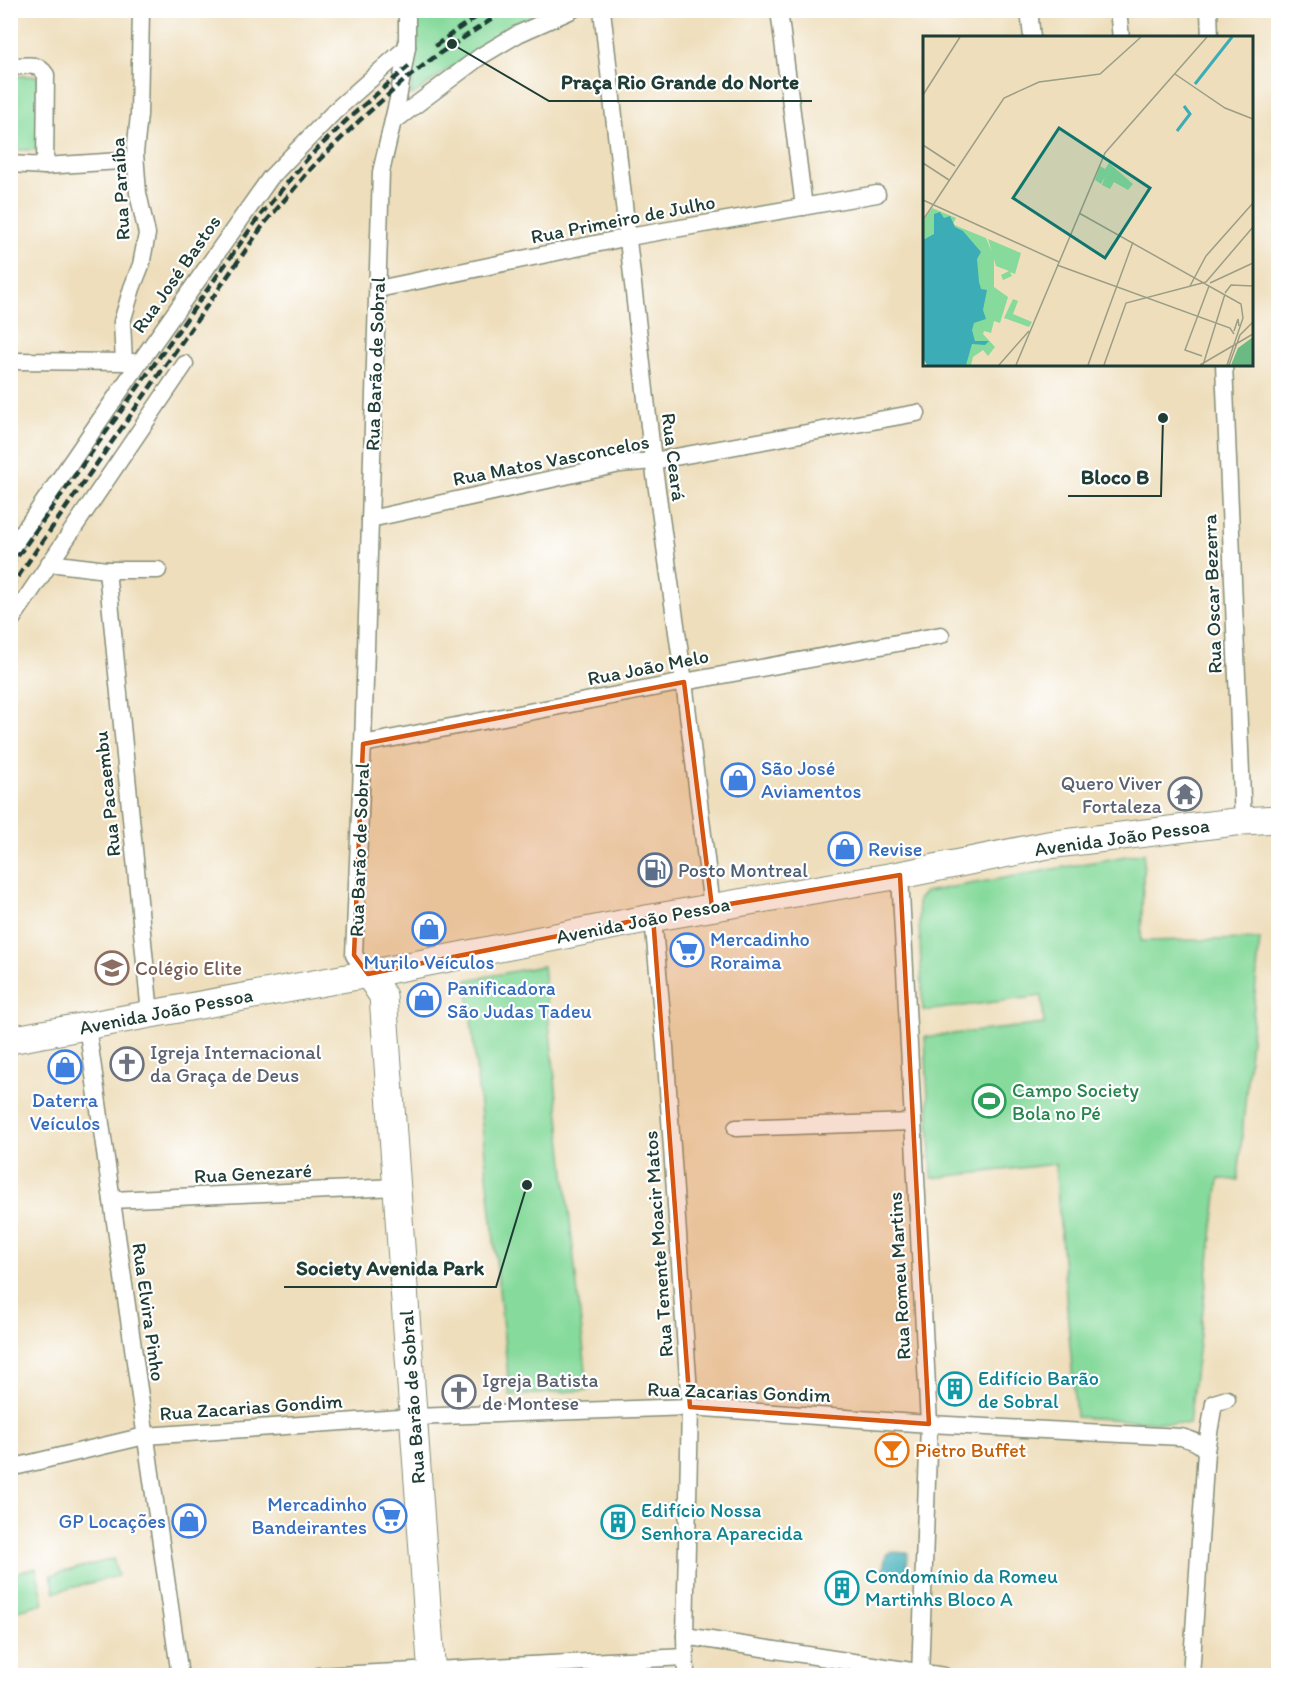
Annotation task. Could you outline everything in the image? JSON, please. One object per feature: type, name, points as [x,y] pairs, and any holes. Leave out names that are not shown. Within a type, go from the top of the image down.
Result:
[{"type":"main road","name":"Avenida João Pessoa","points":[[10,1040],[1048,845],[1243,821],[1278,819]]},
{"type":"main road","name":"Rua Barão de Sobral","points":[[368,974],[383,996],[432,1672]]},
{"type":"street","name":"Rua Paraíba","points":[[132,362],[122,322],[141,265],[147,234],[138,193],[135,160],[139,115],[141,10]]},
{"type":"street","name":"Rua Barão de Sobral","points":[[368,974],[354,955],[381,172],[407,47],[408,10]]},
{"type":"street","points":[[393,122],[481,56],[518,34],[572,10]]},
{"type":"street","name":"Rua Ceará","points":[[602,10],[653,461],[712,907]]},
{"type":"street","points":[[779,10],[804,207]]},
{"type":"street","points":[[1032,10],[1030,19],[1032,36]]},
{"type":"street","points":[[1118,10],[1121,36]]},
{"type":"street","points":[[1209,10],[1210,36]]},
{"type":"street","name":"Rua José Bastos","points":[[10,551],[132,362],[270,178],[336,110],[407,47]]},
{"type":"street","points":[[10,67],[38,66],[46,75],[45,166]]},
{"type":"street","points":[[10,164],[45,166],[135,160]]},
{"type":"street","name":"Rua Primeiro de Julho","points":[[378,289],[629,237],[877,194]]},
{"type":"street","points":[[10,361],[132,362]]},
{"type":"street","points":[[10,622],[184,364]]},
{"type":"street","name":"Rua Oscar Bezerra","points":[[1224,366],[1243,821]]},
{"type":"street","name":"Rua Matos Vasconcelos","points":[[370,519],[620,464],[653,461],[917,413]]},
{"type":"street","points":[[49,563],[107,570],[158,570]]},
{"type":"street","name":"Rua Pacaembu","points":[[107,570],[150,1014]]},
{"type":"street","name":"Rua João Melo","points":[[363,744],[941,635]]},
{"type":"street","name":"Rua Romeu Martins","points":[[900,874],[929,1424],[921,1674]]},
{"type":"street","name":"Rua Tenente Moacir Matos","points":[[653,918],[665,1047],[690,1407],[686,1676]]},
{"type":"street","name":"Rua Elvira Pinho","points":[[87,1026],[180,1676]]},
{"type":"street","points":[[736,1128],[912,1122]]},
{"type":"street","name":"Rua Genezaré","points":[[112,1200],[397,1187]]},
{"type":"street","points":[[1191,1676],[1206,1451],[1214,1403],[1227,1399]]},
{"type":"street","name":"Rua Zacarias Gondim","points":[[10,1468],[145,1436],[414,1417],[690,1407],[929,1424],[1181,1437],[1196,1441],[1206,1451]]},
{"type":"street","points":[[685,1636],[944,1676]]},
{"type":"street","points":[[318,1676],[432,1672],[685,1657]]},
{"type":"highlighted area","points":[[684,682],[712,907],[900,875],[929,1424],[690,1407],[653,917],[368,974],[354,955],[363,744]]},
{"type":"green space","points":[[415,11],[552,11],[459,62],[411,96]]},
{"type":"green space","points":[[10,76],[38,77],[40,148],[11,150]]},
{"type":"green space","points":[[1144,853],[1141,941],[1260,939],[1238,1180],[1219,1179],[1189,1424],[1076,1417],[1055,1164],[932,1178],[925,1037],[1044,1024],[1042,996],[923,1011],[918,900],[925,892]]},
{"type":"green space","points":[[543,966],[588,1390],[510,1396],[467,980]]},
{"type":"green space","points":[[113,1559],[118,1576],[55,1592],[51,1575]]},
{"type":"green space","points":[[36,1568],[44,1603],[11,1612],[11,1574]]},
{"type":"water","points":[[890,1552],[908,1553],[906,1578],[882,1574],[886,1555]]},
{"type":"railway","points":[[435,46],[487,10]]},
{"type":"railway","points":[[10,588],[264,224],[316,163],[406,79],[437,55],[506,10]]},
{"type":"railway","points":[[10,567],[259,217],[308,158],[350,117],[409,66]]},
{"type":"place","name":"Praça Rio Grande do Norte","points":[[452,44]]},
{"type":"place","name":"Bloco B","points":[[1163,418]]},
{"type":"place","name":"São José Aviamentos","points":[[738,780]]},
{"type":"place","name":"Quero Viver Fortaleza","points":[[1185,794]]},
{"type":"place","name":"Revise","points":[[845,849]]},
{"type":"place","name":"Posto Montreal","points":[[655,870]]},
{"type":"place","name":"Murilo Veículos","points":[[429,929]]},
{"type":"place","name":"Mercadinho Roraima","points":[[687,950]]},
{"type":"place","name":"Colégio Elite","points":[[112,968]]},
{"type":"place","name":"Panificadora São Judas Tadeu","points":[[424,1000]]},
{"type":"place","name":"Igreja Internacional da Graça de Deus","points":[[127,1064]]},
{"type":"place","name":"Daterra Veículos","points":[[65,1067]]},
{"type":"place","name":"Campo Society Bola no Pé","points":[[989,1101]]},
{"type":"place","name":"Society Avenida Park","points":[[527,1185]]},
{"type":"place","name":"Edifício Barão de Sobral","points":[[955,1389]]},
{"type":"place","name":"Igreja Batista de Montese","points":[[459,1392]]},
{"type":"place","name":"Pietro Buffet","points":[[892,1450]]},
{"type":"place","name":"Mercadinho Bandeirantes","points":[[390,1516]]},
{"type":"place","name":"GP Locações","points":[[189,1521]]},
{"type":"place","name":"Edifício Nossa Senhora Aparecida","points":[[618,1522]]},
{"type":"place","name":"Condomínio da Romeu Martinhs Bloco A","points":[[842,1588]]}]
